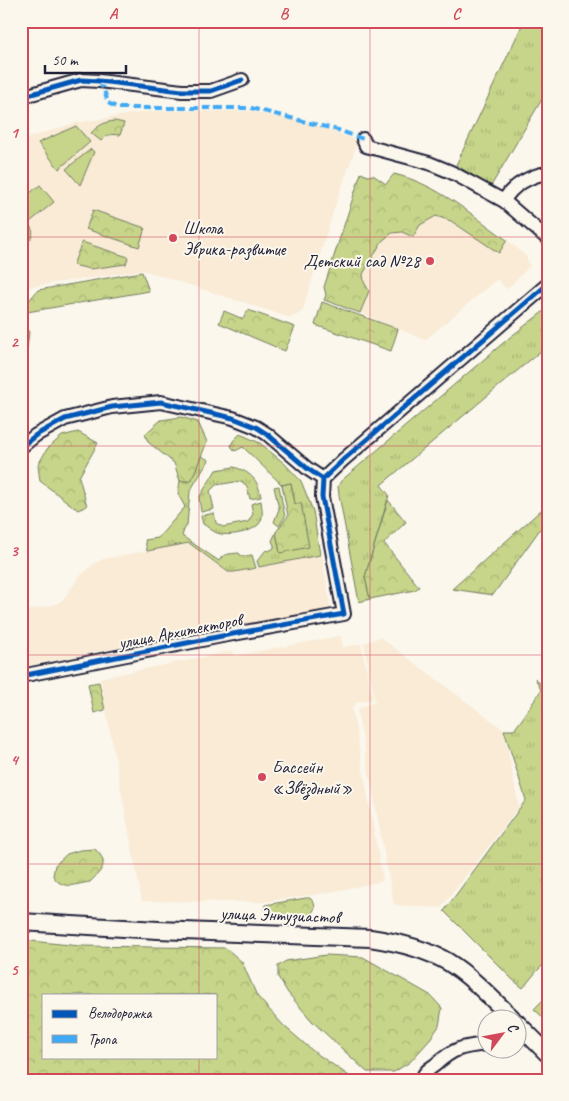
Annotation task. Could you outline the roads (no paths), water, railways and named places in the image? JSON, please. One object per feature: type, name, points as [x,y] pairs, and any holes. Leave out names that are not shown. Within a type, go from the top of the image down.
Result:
[{"type":"main road","name":"улица Энтузиастов","points":[[21,922],[158,930],[370,938],[388,941],[424,951],[448,962],[470,978],[502,1008]]},
{"type":"main road","points":[[526,1032],[548,1054]]},
{"type":"street","points":[[21,97],[81,80],[182,91],[211,91],[242,80]]},
{"type":"street","points":[[363,139],[366,146],[429,163],[451,172],[504,201],[548,239]]},
{"type":"street","points":[[504,201],[507,194],[519,185],[531,178],[548,173]]},
{"type":"street","points":[[21,447],[36,435],[64,419],[112,407],[161,402],[233,418],[256,427],[323,479],[548,284]]},
{"type":"street","name":"улица Архитекторов","points":[[21,676],[344,614],[322,497],[323,479]]},
{"type":"street","points":[[422,1080],[423,1075],[456,1049],[476,1045]]},
{"type":"place","name":"Школа Эврика-развитие","points":[[173,238]]},
{"type":"place","name":"Детский сад №28","points":[[430,261]]},
{"type":"place","name":"Бассейн «Звёздный»","points":[[262,777]]}]
